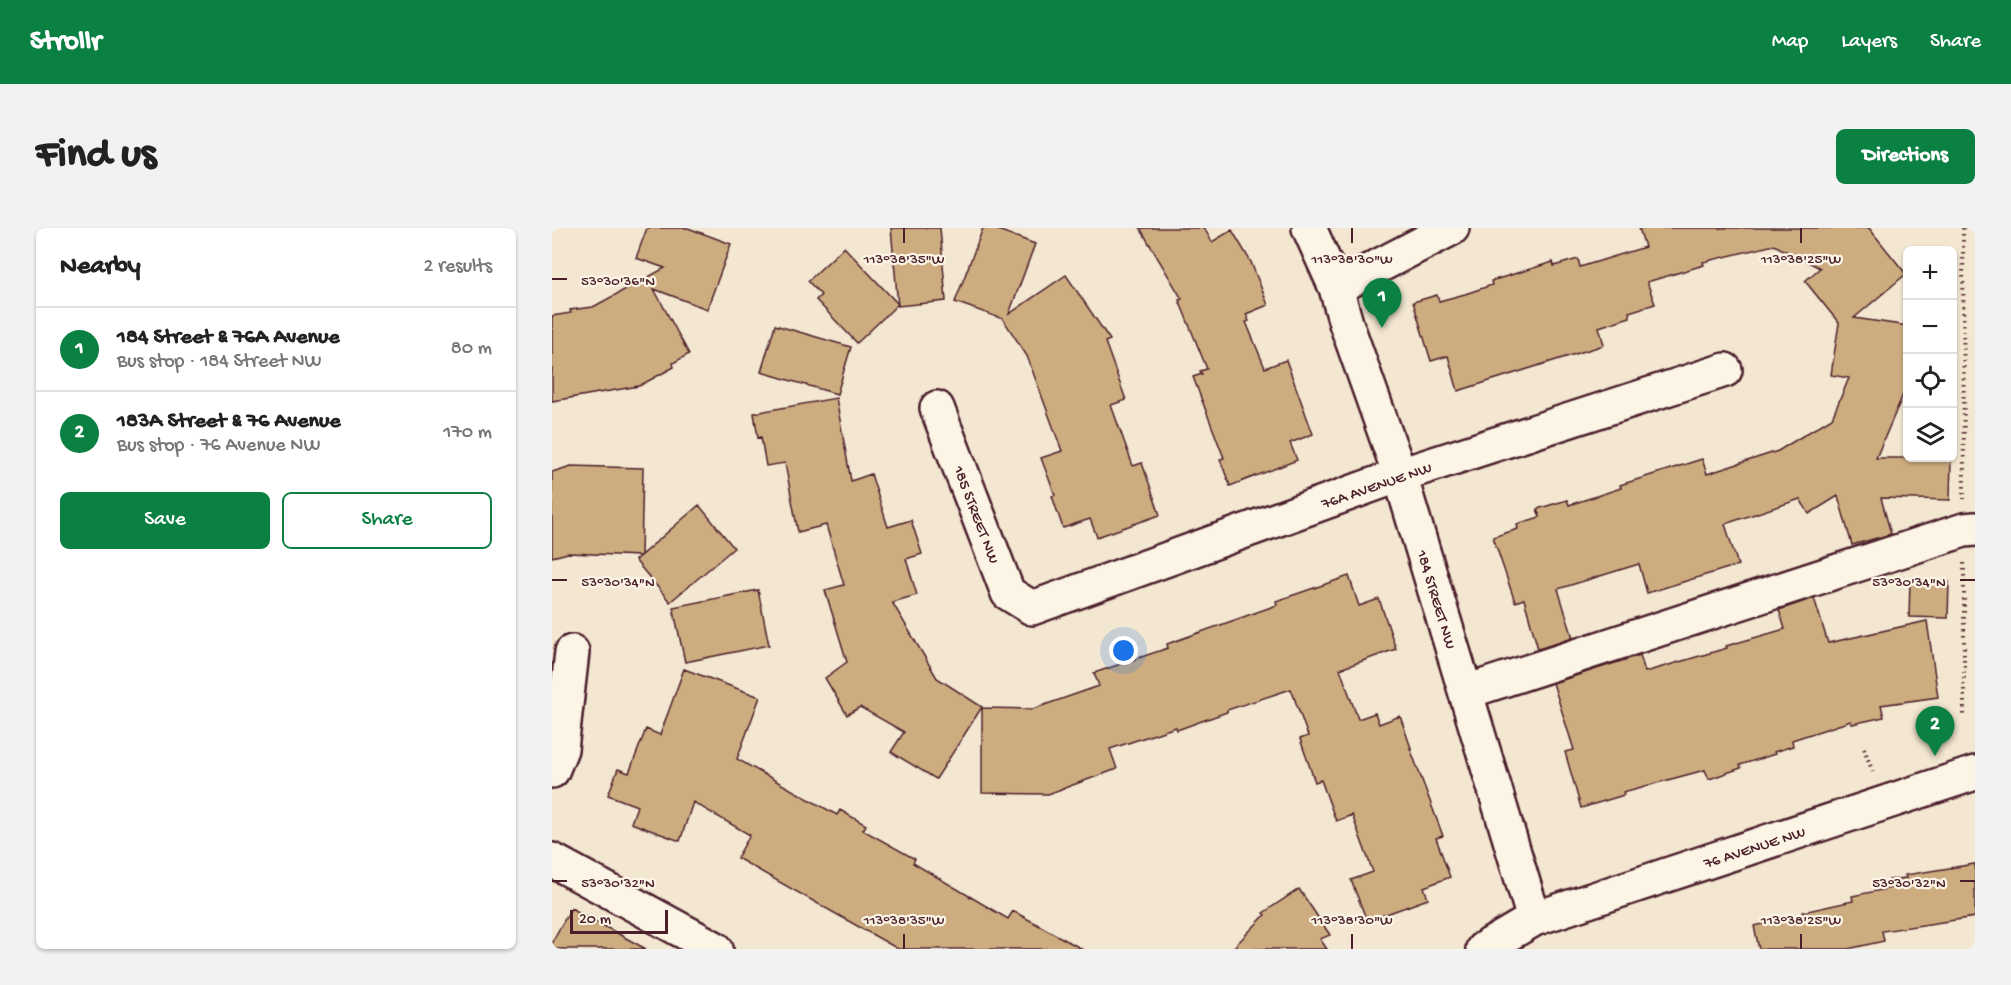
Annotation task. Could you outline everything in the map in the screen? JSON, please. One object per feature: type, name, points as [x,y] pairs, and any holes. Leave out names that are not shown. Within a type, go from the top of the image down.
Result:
[{"type":"street","name":"184 STREET NW","points":[[1309,228],[1335,288],[1400,474],[1534,919]]},
{"type":"street","points":[[1335,288],[1452,228]]},
{"type":"street","name":"76A AVENUE NW","points":[[1032,608],[1400,474],[1725,370]]},
{"type":"street","name":"185 STREET NW","points":[[937,408],[1008,593],[1032,608]]},
{"type":"street","points":[[1466,692],[1970,530]]},
{"type":"street","points":[[552,771],[561,749],[572,652]]},
{"type":"street","name":"76 AVENUE NW","points":[[1534,919],[1975,773]]},
{"type":"street","points":[[552,860],[716,949]]},
{"type":"street","points":[[1483,949],[1534,919]]},
{"type":"path","points":[[1963,228],[1970,530],[1964,716]]},
{"type":"building","points":[[647,228],[688,228],[731,244],[707,309],[654,289],[689,354],[673,363],[674,367],[639,386],[552,401],[552,316],[571,313],[570,310],[593,307],[665,268],[636,258]]},
{"type":"building","points":[[891,228],[940,228],[946,301],[898,306]]},
{"type":"building","points":[[983,228],[993,228],[1035,244],[1009,314],[1066,275],[1110,340],[1105,342],[1126,400],[1111,405],[1133,466],[1142,463],[1160,515],[1097,537],[1090,519],[1063,528],[1052,496],[1055,495],[1041,458],[1062,451],[1027,356],[1003,319],[955,302]]},
{"type":"building","points":[[1140,228],[1204,228],[1212,242],[1232,230],[1251,262],[1268,305],[1246,314],[1249,321],[1246,322],[1265,368],[1286,360],[1313,434],[1290,443],[1297,460],[1230,486],[1220,459],[1224,458],[1193,377],[1202,374],[1200,371],[1207,369],[1179,300],[1182,299]]},
{"type":"building","points":[[1639,228],[1869,228],[1903,270],[1903,277],[1854,318],[1903,325],[1903,395],[1876,458],[1903,458],[1903,462],[1951,462],[1950,500],[1881,498],[1891,534],[1852,545],[1838,496],[1809,514],[1800,499],[1725,524],[1738,565],[1647,593],[1639,564],[1558,589],[1573,638],[1538,649],[1524,599],[1515,602],[1493,537],[1518,529],[1517,524],[1540,517],[1537,509],[1567,500],[1569,505],[1621,488],[1620,485],[1702,459],[1707,474],[1778,451],[1832,418],[1849,378],[1831,375],[1839,323],[1805,281],[1820,268],[1774,245],[1703,262],[1704,265],[1647,282],[1655,304],[1629,312],[1630,317],[1599,327],[1604,345],[1458,391],[1448,356],[1431,361],[1413,302],[1437,295],[1439,301],[1465,294],[1492,285],[1491,281],[1553,262],[1554,266],[1578,259],[1580,267],[1645,247]]},
{"type":"building","points":[[844,247],[898,304],[857,343],[816,300],[821,295],[808,281]]},
{"type":"building","points":[[775,325],[851,347],[837,394],[761,372]]},
{"type":"building","points":[[836,398],[851,481],[871,474],[888,527],[911,520],[922,554],[906,559],[917,595],[892,602],[937,678],[982,707],[936,779],[891,752],[904,732],[860,707],[847,715],[825,678],[847,662],[825,590],[844,585],[826,525],[798,532],[785,463],[766,466],[761,437],[758,438],[754,413]]},
{"type":"building","points":[[571,466],[643,468],[641,555],[699,505],[734,548],[670,602],[635,560],[640,556],[568,553],[552,557],[552,472]]},
{"type":"building","points":[[1349,576],[1359,606],[1379,599],[1396,649],[1340,669],[1358,719],[1375,713],[1379,724],[1400,716],[1443,836],[1436,838],[1450,877],[1424,887],[1428,899],[1367,921],[1351,880],[1373,872],[1352,815],[1336,821],[1321,780],[1315,782],[1300,739],[1308,736],[1291,689],[1227,710],[1227,712],[1177,730],[1176,727],[1110,749],[1117,769],[1048,794],[982,793],[982,708],[1033,709],[1099,686],[1094,673],[1168,648],[1167,644],[1277,605],[1276,601]]},
{"type":"building","points":[[1910,581],[1949,582],[1948,618],[1909,617]]},
{"type":"building","points":[[758,590],[769,645],[685,662],[673,607]]},
{"type":"building","points":[[1814,598],[1828,643],[1927,621],[1938,697],[1881,705],[1884,717],[1852,724],[1851,721],[1792,740],[1793,746],[1709,779],[1705,770],[1623,792],[1624,795],[1581,808],[1565,752],[1574,750],[1553,683],[1640,655],[1645,672],[1727,648],[1726,646],[1785,629],[1779,610]]},
{"type":"building","points":[[684,669],[760,697],[737,759],[837,815],[840,810],[866,825],[863,830],[915,859],[913,863],[1008,919],[1013,911],[1082,949],[898,949],[737,858],[750,835],[693,802],[680,841],[631,823],[637,806],[608,795],[618,769],[629,773],[646,729],[660,735]]},
{"type":"building","points":[[1975,864],[1975,917],[1882,931],[1884,941],[1848,949],[1759,949],[1754,926],[1853,901],[1852,896],[1891,888],[1889,880],[1906,878],[1905,875]]},
{"type":"building","points":[[1299,889],[1330,935],[1320,939],[1327,949],[1232,949],[1265,915],[1263,913]]},
{"type":"building","points":[[571,908],[646,949],[552,949],[552,942]]},
{"type":"place","name":"184 Street & 76A Avenue","points":[[1382,328]]},
{"type":"place","name":"183A Street & 76 Avenue","points":[[1935,756]]}]
